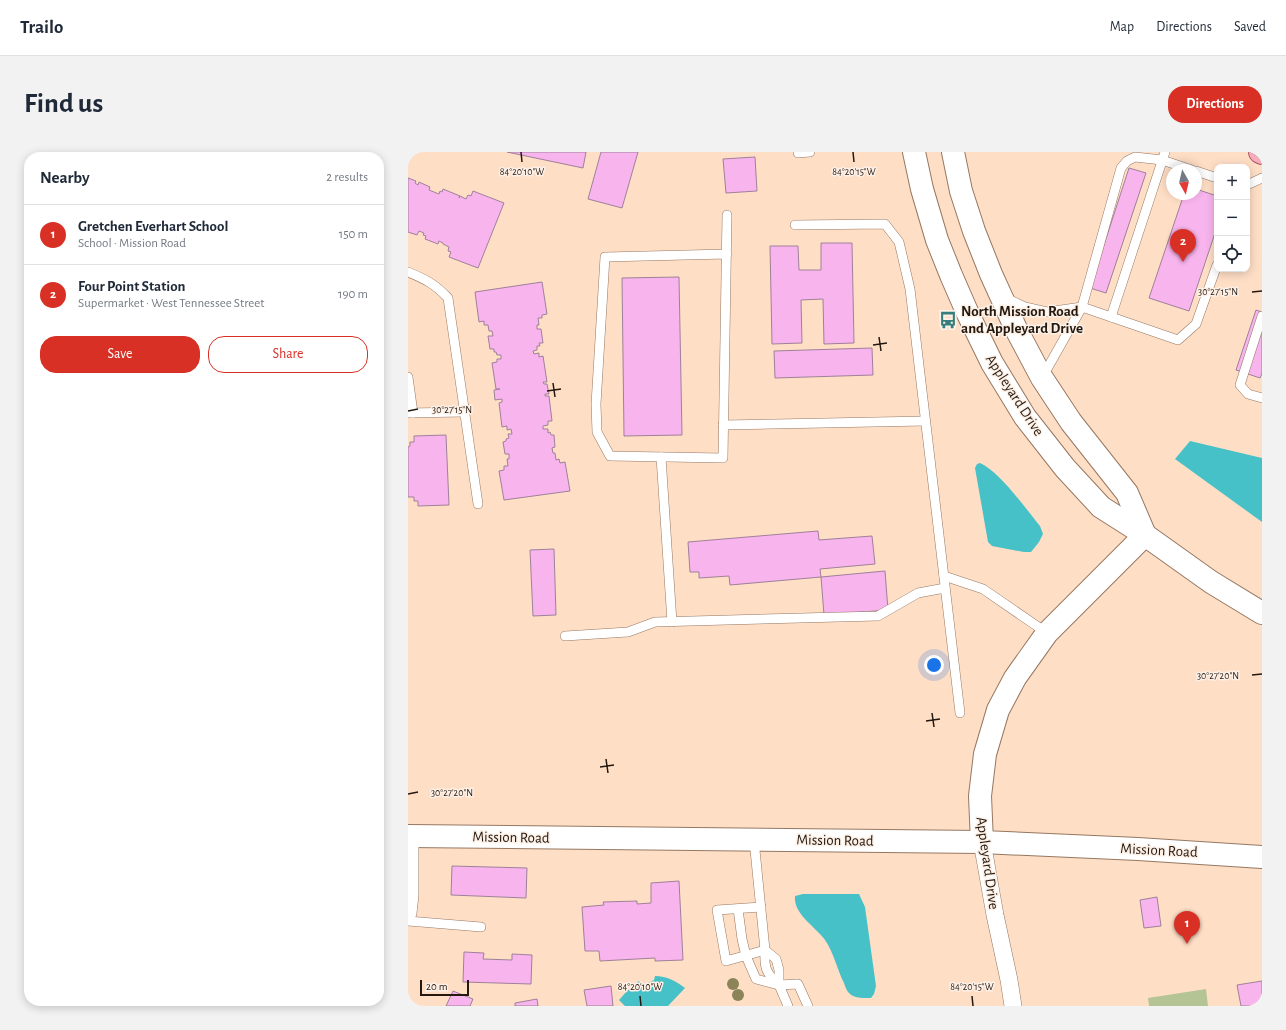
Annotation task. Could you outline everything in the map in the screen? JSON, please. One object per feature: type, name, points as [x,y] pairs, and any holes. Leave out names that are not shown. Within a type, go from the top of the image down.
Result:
[{"type":"street","name":"Appleyard Drive","points":[[914,152],[922,189],[937,240],[968,314],[992,363],[1026,417],[1065,468],[1101,507],[1145,535],[1047,633],[1015,678],[998,710],[986,754],[980,796],[982,842],[1013,1006]]},
{"type":"street","points":[[953,152],[961,190],[974,231],[990,274],[1016,329],[1042,378],[1071,422],[1126,493],[1145,535],[1211,582],[1262,613]]},
{"type":"street","points":[[408,913],[410,895],[409,836]]},
{"type":"street","name":"Mission Road","points":[[409,836],[982,842],[1138,849],[1262,857]]},
{"type":"lane","points":[[798,153],[810,152]]},
{"type":"lane","points":[[1042,378],[1082,307],[1122,168],[1127,161],[1135,157],[1163,156],[1180,164]]},
{"type":"lane","points":[[1111,317],[1163,156]]},
{"type":"lane","points":[[1202,173],[1214,177]]},
{"type":"lane","points":[[1250,184],[1262,178]]},
{"type":"lane","points":[[727,215],[727,254],[723,458],[610,456],[597,432],[596,404],[605,257],[727,254]]},
{"type":"lane","points":[[795,225],[885,224],[899,242],[910,289],[960,713]]},
{"type":"lane","points":[[408,272],[429,281],[448,298],[478,504]]},
{"type":"lane","points":[[1001,296],[1025,307],[1047,312],[1082,307],[1178,340],[1196,324],[1215,272]]},
{"type":"lane","points":[[1262,316],[1240,385],[1248,394],[1262,398]]},
{"type":"lane","points":[[408,377],[410,413],[464,412]]},
{"type":"lane","points":[[723,425],[925,421]]},
{"type":"lane","points":[[661,457],[672,622]]},
{"type":"lane","points":[[944,576],[983,589],[1047,633]]},
{"type":"lane","points":[[565,636],[628,632],[655,622],[878,616],[918,593],[945,588]]},
{"type":"lane","points":[[754,840],[764,950],[776,959],[779,970],[779,985],[788,1006]]},
{"type":"lane","points":[[761,907],[717,910],[726,961],[764,950]]},
{"type":"lane","points":[[738,909],[746,956],[756,979],[779,985],[798,984],[808,1006]]},
{"type":"lane","points":[[408,921],[481,928]]},
{"type":"green space","points":[[1206,989],[1208,1006],[1149,1006],[1148,998]]},
{"type":"water","points":[[1190,441],[1262,458],[1262,522],[1175,459]]},
{"type":"water","points":[[980,463],[987,467],[1004,482],[1040,526],[1043,534],[1031,552],[992,546],[988,542],[975,468],[977,464]]},
{"type":"water","points":[[803,894],[859,894],[865,907],[876,986],[874,994],[871,998],[856,997],[850,994],[846,989],[828,945],[821,935],[801,914],[795,903],[795,896]]},
{"type":"water","points":[[655,976],[671,979],[685,988],[668,1006],[625,1006],[619,1000],[639,981],[640,983],[646,984],[654,980]]},
{"type":"building","points":[[507,152],[586,152],[583,168]]},
{"type":"building","points":[[601,152],[638,152],[622,208],[588,199]]},
{"type":"building","points":[[755,157],[757,191],[726,193],[723,159]]},
{"type":"building","points":[[1129,168],[1146,173],[1106,293],[1090,288]]},
{"type":"building","points":[[408,178],[416,181],[415,183],[418,185],[419,182],[430,187],[429,190],[439,194],[443,189],[466,199],[468,195],[471,196],[473,191],[504,203],[478,268],[449,257],[451,252],[448,251],[449,247],[439,241],[438,244],[425,239],[426,236],[423,235],[424,233],[419,231],[417,235],[408,232]]},
{"type":"building","points":[[1202,191],[1214,195],[1214,236],[1189,311],[1149,298],[1182,200],[1202,200]]},
{"type":"building","points":[[821,243],[852,243],[854,343],[824,344],[823,299],[801,300],[802,343],[772,344],[770,246],[798,246],[799,270],[821,270]]},
{"type":"building","points":[[679,277],[682,435],[624,436],[622,278]]},
{"type":"building","points":[[542,282],[547,314],[542,315],[542,318],[538,318],[539,325],[537,325],[537,329],[541,329],[543,343],[539,343],[540,346],[537,346],[537,350],[533,351],[534,354],[539,353],[539,357],[543,356],[547,382],[543,382],[544,384],[547,384],[549,394],[545,394],[545,396],[549,396],[552,421],[548,421],[548,425],[543,426],[543,429],[548,429],[548,433],[550,432],[551,435],[554,435],[555,447],[552,448],[553,453],[555,453],[556,460],[559,459],[560,463],[565,462],[570,491],[504,500],[499,471],[504,470],[504,466],[508,466],[507,459],[509,459],[509,454],[505,454],[503,442],[509,438],[508,434],[512,434],[511,429],[507,430],[507,426],[502,427],[499,403],[502,402],[502,399],[495,400],[494,390],[500,389],[496,389],[492,363],[497,362],[497,359],[501,359],[501,355],[497,355],[496,352],[494,352],[494,349],[490,349],[488,336],[493,336],[492,331],[489,331],[488,325],[484,325],[484,321],[479,322],[475,292]]},
{"type":"building","points":[[1256,310],[1262,312],[1262,373],[1260,378],[1236,370]]},
{"type":"building","points":[[872,348],[873,375],[775,378],[774,351]]},
{"type":"building","points":[[446,435],[449,505],[418,506],[418,501],[414,501],[414,497],[408,497],[408,447],[410,446],[410,442],[414,442],[414,436]]},
{"type":"building","points":[[818,531],[819,540],[872,536],[875,564],[820,569],[821,577],[730,585],[729,576],[699,578],[699,572],[690,572],[688,542]]},
{"type":"building","points":[[554,549],[556,615],[533,616],[530,550]]},
{"type":"building","points":[[885,571],[888,610],[824,615],[821,577]]},
{"type":"building","points":[[452,866],[527,868],[526,898],[451,895]]},
{"type":"building","points":[[679,881],[683,960],[655,961],[655,958],[600,961],[599,951],[585,951],[582,907],[604,905],[603,902],[637,901],[637,904],[651,903],[651,883]]},
{"type":"building","points":[[1157,897],[1161,926],[1144,928],[1140,900]]},
{"type":"building","points":[[464,952],[484,953],[483,959],[512,960],[512,954],[532,955],[531,984],[463,982]]},
{"type":"building","points":[[1262,981],[1262,1006],[1241,1006],[1237,985]]},
{"type":"building","points":[[611,986],[613,1006],[587,1006],[584,990]]},
{"type":"building","points":[[453,991],[473,999],[470,1006],[446,1006]]},
{"type":"building","points":[[537,999],[538,1006],[515,1006],[515,1003]]},
{"type":"place","name":"Four Point Station","points":[[1183,262]]},
{"type":"place","name":"North Mission Road and Appleyard Drive","points":[[948,320]]},
{"type":"place","name":"Gretchen Everhart School","points":[[1187,944]]}]
